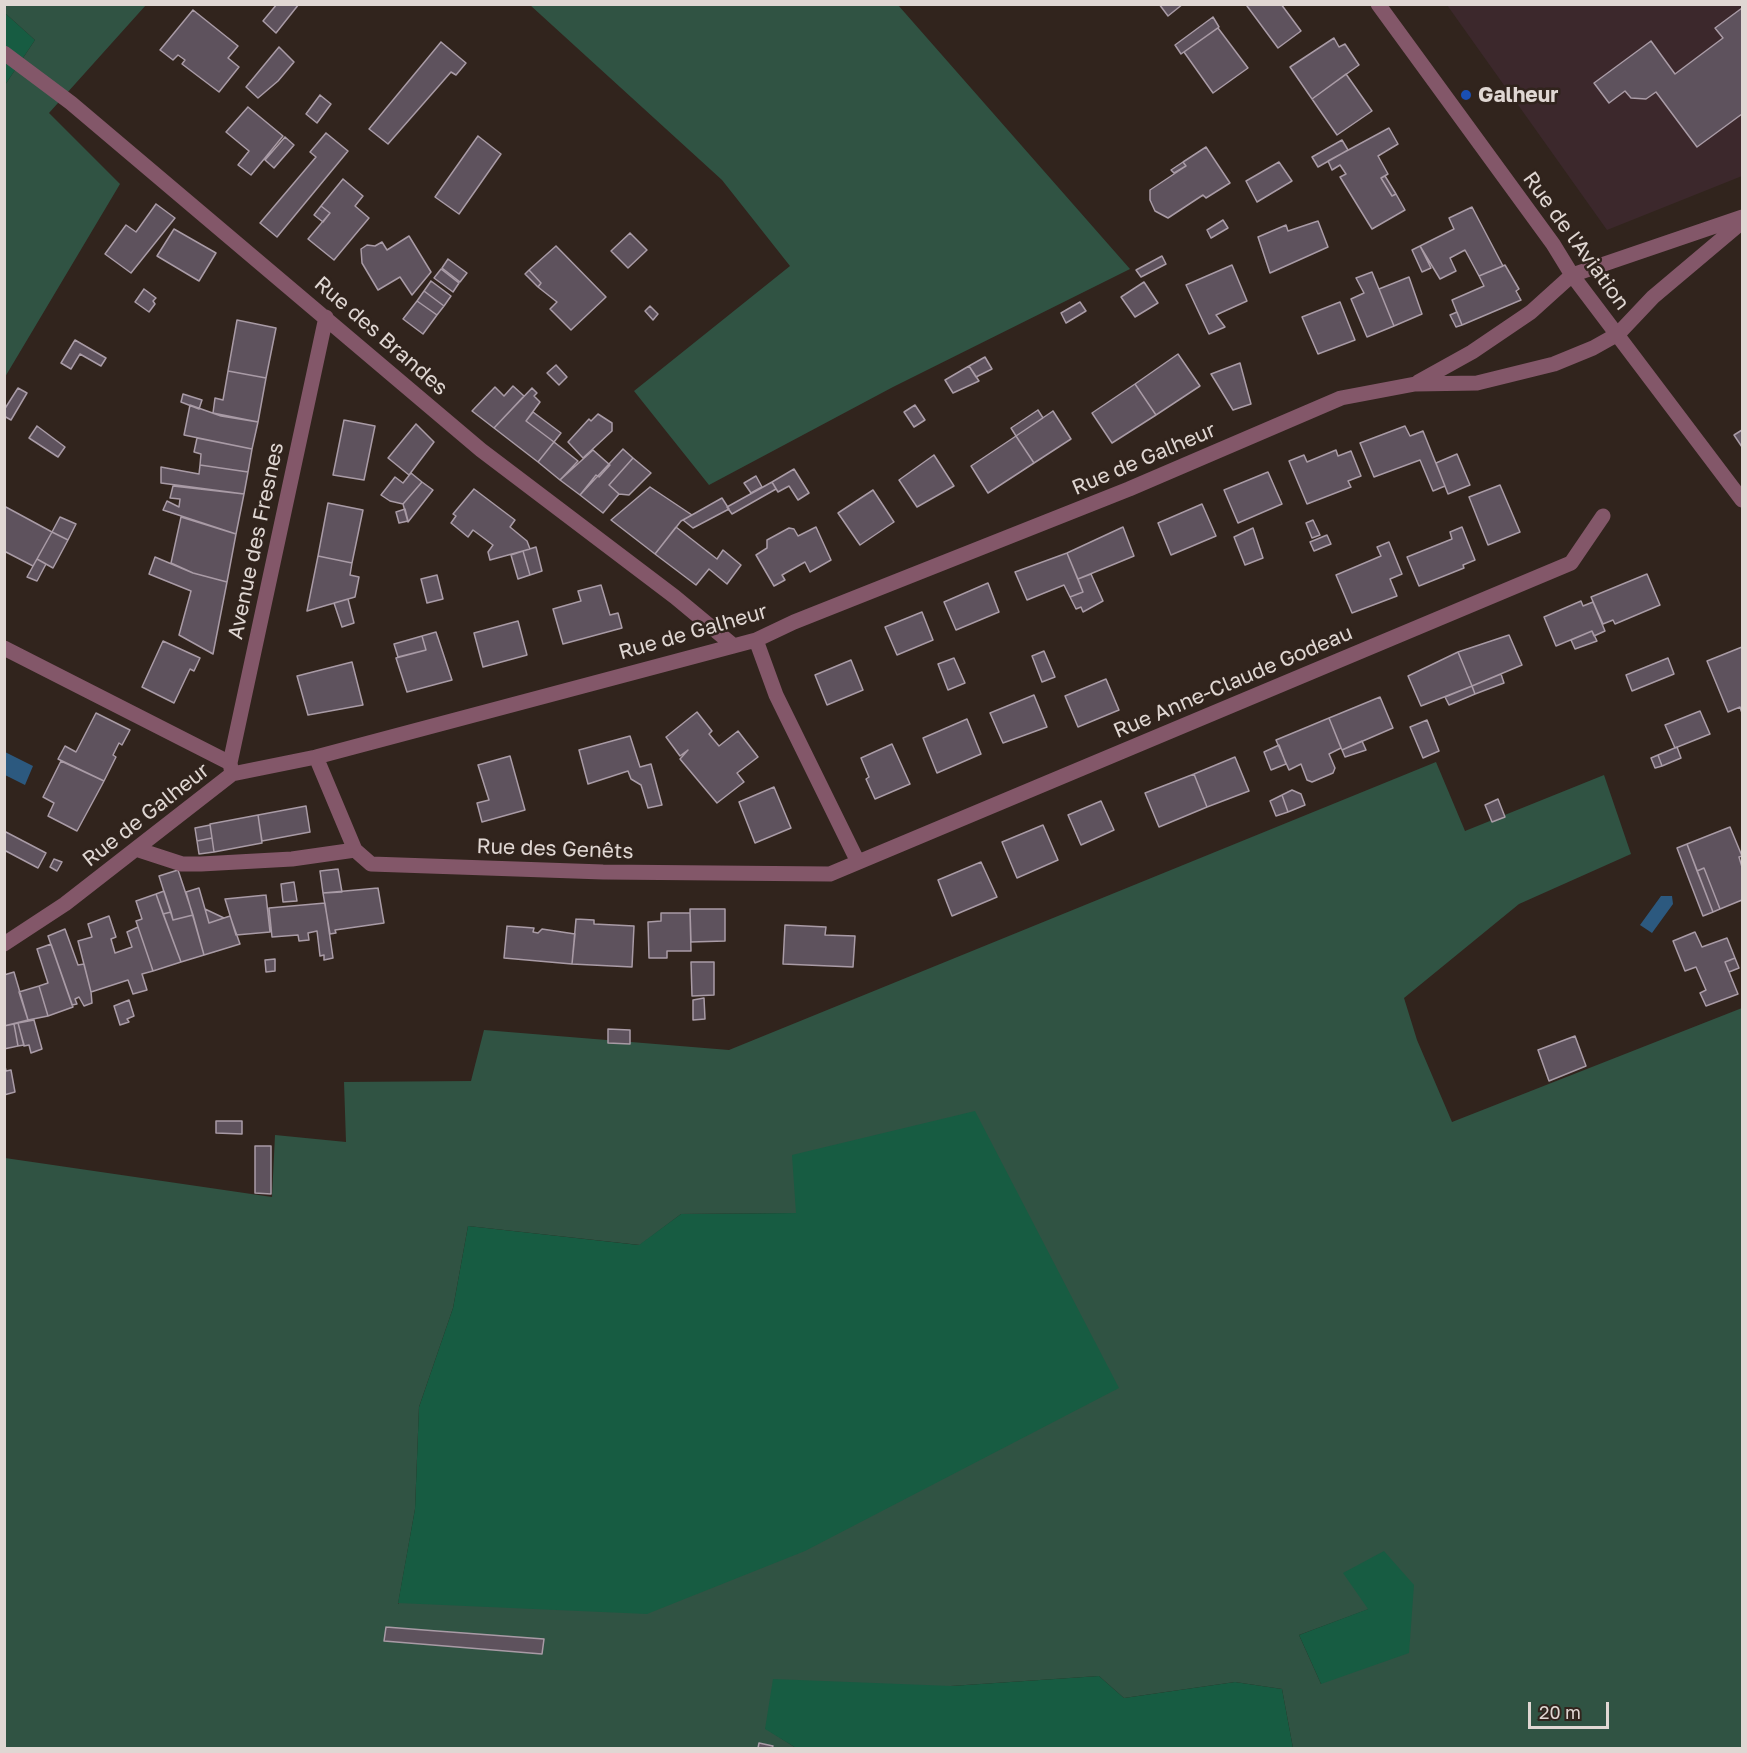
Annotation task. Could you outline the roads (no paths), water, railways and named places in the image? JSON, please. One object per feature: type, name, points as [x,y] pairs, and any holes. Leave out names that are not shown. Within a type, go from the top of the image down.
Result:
[{"type":"street","name":"Rue de l'Aviation","points":[[1378,4],[1553,244],[1572,274],[1743,500]]},
{"type":"street","name":"Rue des Brandes","points":[[4,53],[71,103],[480,450],[675,597],[734,646]]},
{"type":"street","points":[[1572,274],[1743,217]]},
{"type":"street","name":"Rue de Galheur","points":[[4,944],[65,904],[136,849],[231,769],[316,757],[756,640],[794,622],[1129,489],[1341,398],[1415,384],[1478,383],[1554,364],[1593,348],[1618,334],[1653,297],[1743,222]]},
{"type":"street","name":"Rue de Galheur","points":[[1415,384],[1472,352],[1531,312],[1572,274]]},
{"type":"street","name":"Avenue des Fresnes","points":[[231,769],[326,317]]},
{"type":"street","name":"Rue Anne-Claude Godeau","points":[[857,860],[1571,563],[1603,516]]},
{"type":"street","points":[[756,640],[776,695],[857,860]]},
{"type":"street","points":[[4,648],[231,769]]},
{"type":"street","points":[[136,849],[182,864],[292,859],[355,850],[316,757]]},
{"type":"street","name":"Rue des Genêts","points":[[355,850],[371,864],[603,872],[830,874],[857,860]]},
{"type":"water","points":[[5,752],[33,766],[25,785],[5,775]]},
{"type":"water","points":[[1661,896],[1672,896],[1673,904],[1652,933],[1640,925]]},
{"type":"place","name":"Galheur","points":[[1466,95]]}]
